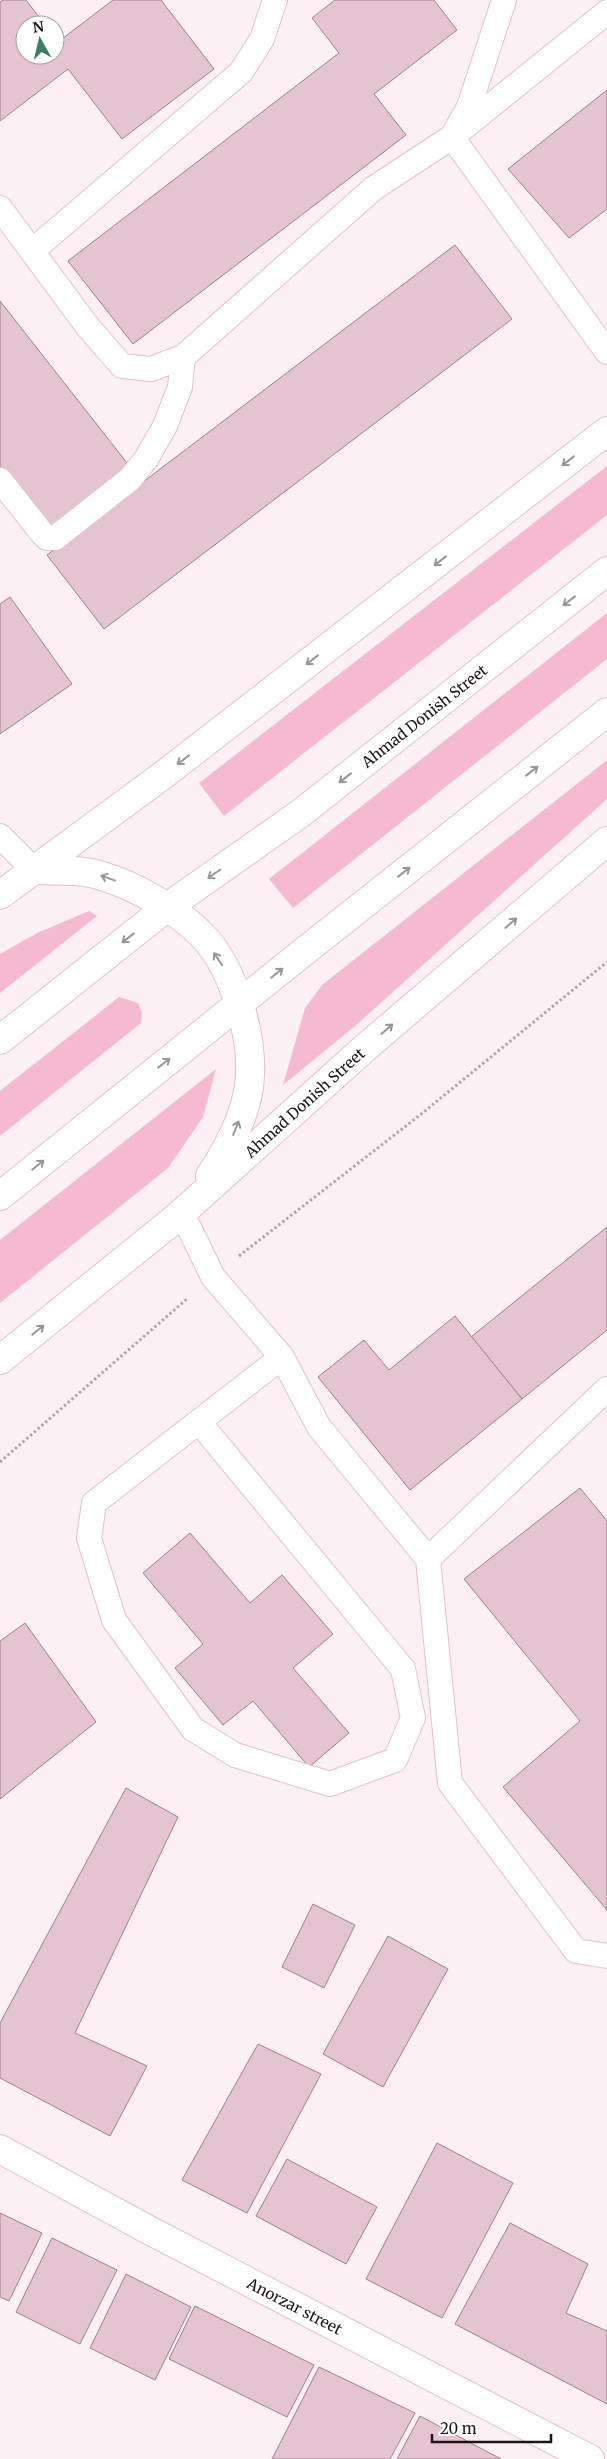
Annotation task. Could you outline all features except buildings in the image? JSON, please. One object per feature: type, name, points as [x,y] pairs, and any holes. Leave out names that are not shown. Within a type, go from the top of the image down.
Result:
[{"type":"main road","points":[[0,895],[176,766],[607,431]]},
{"type":"main road","name":"Ahmad Donish Street","points":[[0,1040],[166,908],[301,813],[607,571]]},
{"type":"main road","points":[[0,1196],[239,1003],[607,712]]},
{"type":"main road","name":"Ahmad Donish Street","points":[[0,1360],[182,1213],[366,1047],[607,841]]},
{"type":"main road","points":[[34,870],[100,875],[136,889],[166,908],[202,936],[225,969],[239,1003],[248,1037],[250,1076],[244,1105],[222,1158],[204,1186],[182,1213]]},
{"type":"main road","name":"Anorzar street","points":[[0,2149],[145,2228],[590,2459]]},
{"type":"lane","points":[[32,251],[241,72],[262,39],[275,0]]},
{"type":"lane","points":[[452,138],[469,107],[504,0]]},
{"type":"lane","points":[[0,208],[88,327],[122,366],[151,369],[184,357],[374,188],[452,138],[607,12]]},
{"type":"lane","points":[[452,138],[607,352]]},
{"type":"lane","points":[[0,480],[41,532],[48,538],[55,538],[130,479],[146,459],[164,426],[180,387],[184,357]]},
{"type":"lane","points":[[0,836],[34,870]]},
{"type":"lane","points":[[182,1213],[213,1277],[282,1357],[319,1427],[428,1559],[450,1784],[576,1951],[607,1956]]},
{"type":"lane","points":[[199,1422],[403,1669],[414,1718],[395,1760],[330,1784],[235,1755],[193,1729],[114,1620],[89,1538],[94,1503],[282,1357]]},
{"type":"lane","points":[[428,1559],[605,1393]]},
{"type":"path","points":[[0,1462],[213,1277],[420,1115],[607,962]]},
{"type":"shaded area","points":[[607,466],[607,515],[224,816],[199,783]]},
{"type":"shaded area","points":[[607,613],[607,659],[293,908],[269,879]]},
{"type":"shaded area","points":[[607,760],[607,799],[354,1027],[283,1085],[305,1008],[322,985]]},
{"type":"shaded area","points":[[89,911],[97,916],[0,993],[0,954],[37,933]]},
{"type":"shaded area","points":[[119,997],[138,1003],[142,1013],[141,1023],[0,1136],[0,1091]]},
{"type":"shaded area","points":[[216,1069],[203,1117],[168,1168],[0,1303],[0,1240]]}]
